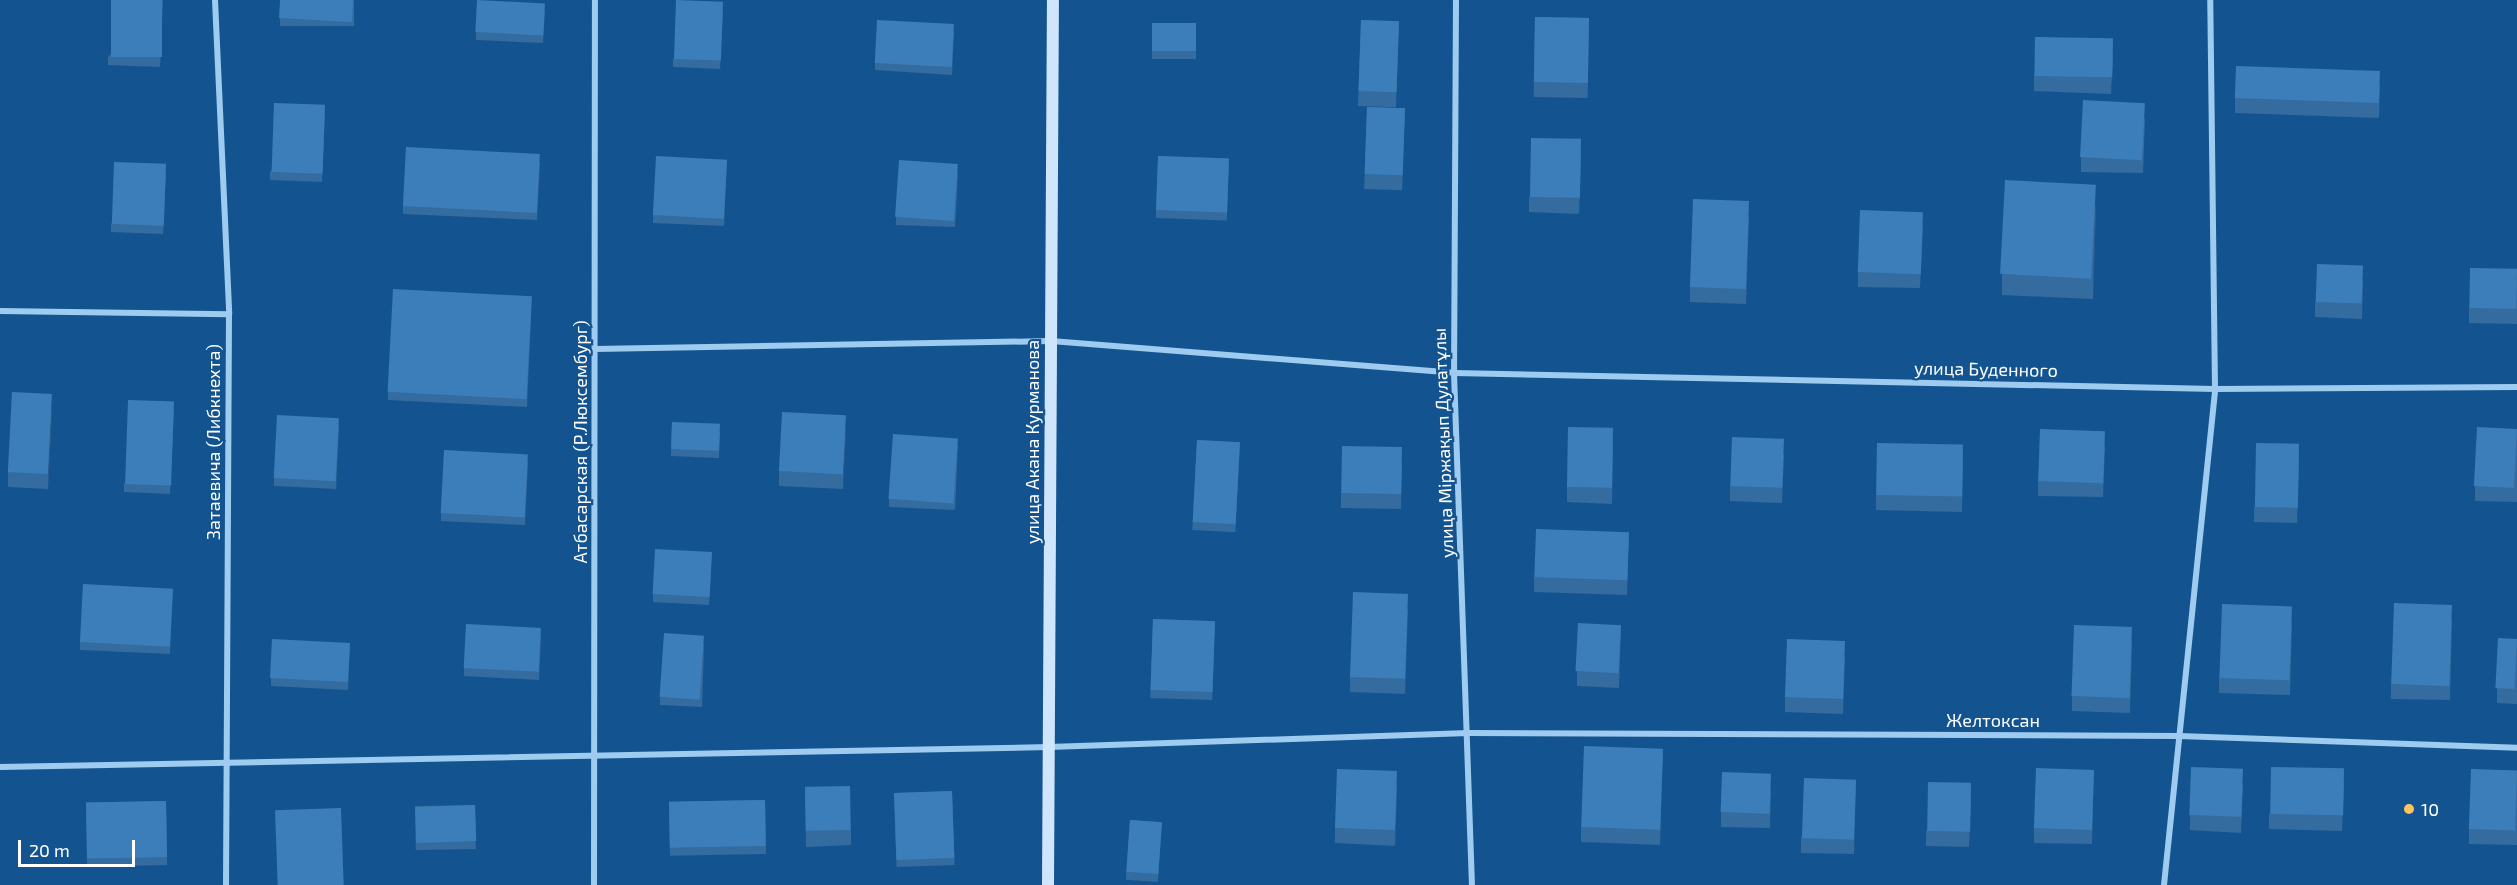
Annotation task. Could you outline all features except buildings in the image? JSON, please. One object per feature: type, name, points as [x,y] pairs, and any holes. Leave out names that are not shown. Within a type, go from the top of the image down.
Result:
[{"type":"main road","name":"улица Акана Курманова","points":[[1048,885],[1053,0]]},
{"type":"street","name":"Затаевича (Либкнехта)","points":[[215,0],[229,314],[226,885]]},
{"type":"street","name":"Атбасарская (Р.Люксембург)","points":[[594,885],[595,0]]},
{"type":"street","name":"улица Міржақып Дулатұлы","points":[[1456,0],[1454,374],[1469,732],[1472,885]]},
{"type":"street","points":[[2164,885],[2215,389],[2210,0]]},
{"type":"street","points":[[0,311],[229,314]]},
{"type":"street","name":"улица Буденного","points":[[595,349],[1051,341],[1454,374],[2215,389],[2517,387]]},
{"type":"street","name":"Желтоксан","points":[[0,766],[1049,747],[1469,732],[2178,736],[2517,748]]},
{"type":"place","name":"10","points":[[2409,809]]}]
